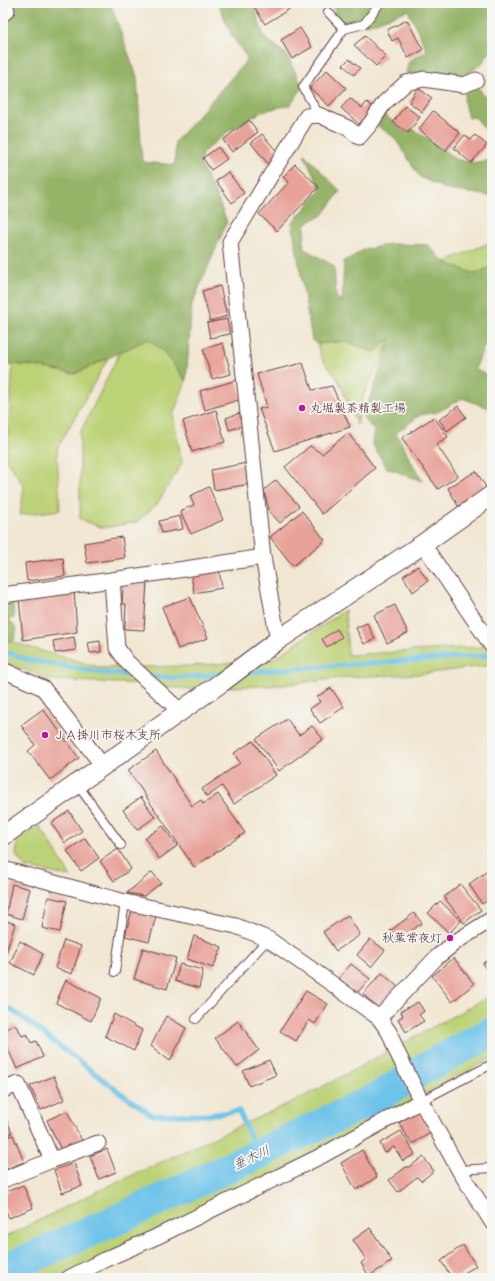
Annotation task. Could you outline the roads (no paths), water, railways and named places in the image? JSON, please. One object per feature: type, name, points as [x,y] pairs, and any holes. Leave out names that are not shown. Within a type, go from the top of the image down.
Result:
[{"type":"street","points":[[3,5],[7,10],[3,14]]},
{"type":"street","points":[[278,640],[263,557],[230,242],[307,116],[319,115],[348,128],[359,137],[371,123],[384,103],[406,83],[424,79],[464,85],[476,80]]},
{"type":"street","points":[[3,836],[222,682],[278,640],[423,544],[492,495]]},
{"type":"street","points":[[423,544],[491,645]]},
{"type":"street","points":[[3,595],[263,557]]},
{"type":"street","points":[[112,580],[117,648],[127,662],[180,711]]},
{"type":"street","points":[[3,670],[43,688],[103,766]]},
{"type":"street","points":[[3,869],[125,902],[236,926],[268,939],[379,1018],[390,1032],[418,1095],[459,1170],[492,1222]]},
{"type":"street","points":[[379,1018],[437,957],[457,941],[492,919]]},
{"type":"street","points":[[3,1090],[18,1084],[52,1160]]},
{"type":"street","points":[[69,1278],[323,1155],[418,1095]]},
{"type":"street","points":[[3,1180],[98,1143]]},
{"type":"lane","points":[[319,115],[303,87],[344,29],[364,24],[380,3]]},
{"type":"lane","points":[[328,12],[344,29]]},
{"type":"lane","points":[[77,784],[121,846]]},
{"type":"lane","points":[[115,972],[125,902]]},
{"type":"lane","points":[[196,1019],[268,939]]},
{"type":"lane","points":[[418,1095],[492,1064]]},
{"type":"lane","points":[[459,1170],[492,1168]]},
{"type":"waterway","points":[[3,651],[28,660],[104,673],[135,675]]},
{"type":"waterway","points":[[245,672],[492,655]]},
{"type":"waterway","points":[[147,676],[173,678],[223,674]]},
{"type":"waterway","points":[[3,1005],[19,1015],[118,1091],[152,1115],[207,1115],[239,1111],[258,1154]]},
{"type":"waterway","name":"垂木川","points":[[3,1270],[116,1220],[378,1097],[423,1069],[492,1032]]},
{"type":"place","name":"丸堀製茶精製工場","points":[[302,408]]},
{"type":"place","name":"ＪＡ掛川市桜木支所","points":[[45,735]]},
{"type":"place","name":"秋葉常夜灯","points":[[450,938]]}]
